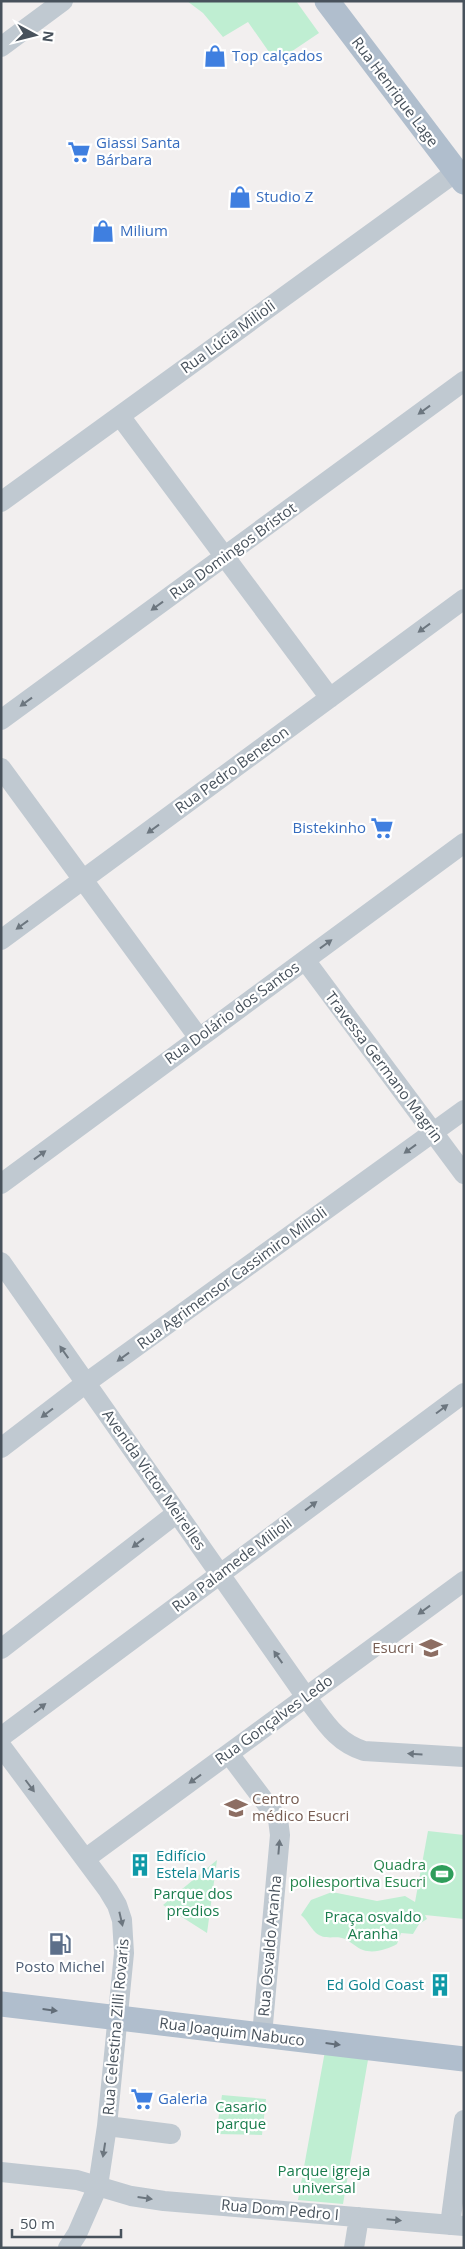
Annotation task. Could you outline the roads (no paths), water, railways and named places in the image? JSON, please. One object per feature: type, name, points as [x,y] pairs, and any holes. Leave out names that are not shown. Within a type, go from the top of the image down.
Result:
[{"type":"main road","name":"Rua Henrique Lage","points":[[327,1],[460,177]]},
{"type":"main road","name":"Rua Joaquim Nabuco","points":[[1,2004],[464,2059]]},
{"type":"street","points":[[1,47],[63,1]]},
{"type":"street","name":"Rua Lúcia Milioli","points":[[1,502],[460,177]]},
{"type":"street","name":"Rua Domingos Bristot","points":[[1,720],[464,381]]},
{"type":"street","points":[[120,416],[330,698]]},
{"type":"street","name":"Rua Pedro Beneton","points":[[1,940],[464,600]]},
{"type":"street","points":[[1,768],[198,1038]]},
{"type":"street","name":"Rua Dolário dos Santos","points":[[1,1184],[464,843]]},
{"type":"street","name":"Travessa Germano Magrin","points":[[304,960],[464,1174]]},
{"type":"street","name":"Rua Agrimensor Cassimiro Milioli","points":[[1,1448],[86,1383],[464,1110]]},
{"type":"street","name":"Avenida Victor Meirelles","points":[[1,1262],[306,1697],[336,1736],[349,1746],[364,1751],[464,1756]]},
{"type":"street","name":"Rua Palamede Milioli","points":[[1,1737],[464,1393]]},
{"type":"street","points":[[1,1649],[177,1513]]},
{"type":"street","name":"Rua Gonçalves Ledo","points":[[85,1859],[464,1581]]},
{"type":"street","name":"Rua Celestina Zilli Rovaris","points":[[1,1746],[108,1890],[117,1905],[122,1920],[124,1953],[107,2126],[98,2186],[77,2234],[68,2248]]},
{"type":"street","name":"Rua Osvaldo Aranha","points":[[229,1754],[278,1819],[280,1836],[262,2035]]},
{"type":"street","points":[[457,2226],[464,2120]]},
{"type":"street","points":[[107,2126],[171,2134]]},
{"type":"street","name":"Rua Dom Pedro I","points":[[1,2172],[77,2180],[131,2196],[164,2201],[457,2226]]},
{"type":"street","points":[[354,2248],[359,2217]]},
{"type":"place","name":"Top calçados","points":[[215,56]]},
{"type":"place","name":"Giassi Santa Bárbara","points":[[79,152]]},
{"type":"place","name":"Studio Z","points":[[240,197]]},
{"type":"place","name":"Milium","points":[[103,231]]},
{"type":"place","name":"Bistekinho","points":[[382,828]]},
{"type":"place","name":"Esucri","points":[[431,1648]]},
{"type":"place","name":"Centro médico Esucri","points":[[236,1808]]},
{"type":"place","name":"Edifício Estela Maris","points":[[140,1865]]},
{"type":"place","name":"Quadra poliesportiva Esucri","points":[[442,1874]]},
{"type":"place","name":"Posto Michel","points":[[60,1944]]},
{"type":"place","name":"Ed Gold Coast","points":[[440,1985]]},
{"type":"place","name":"Galeria","points":[[142,2099]]},
{"type":"park label","name":"Parque dos predios","points":[[193,1902]]},
{"type":"park label","name":"Praça osvaldo Aranha","points":[[373,1926]]},
{"type":"park label","name":"Casario parque","points":[[241,2116]]},
{"type":"park label","name":"Parque igreja universal","points":[[324,2180]]}]
